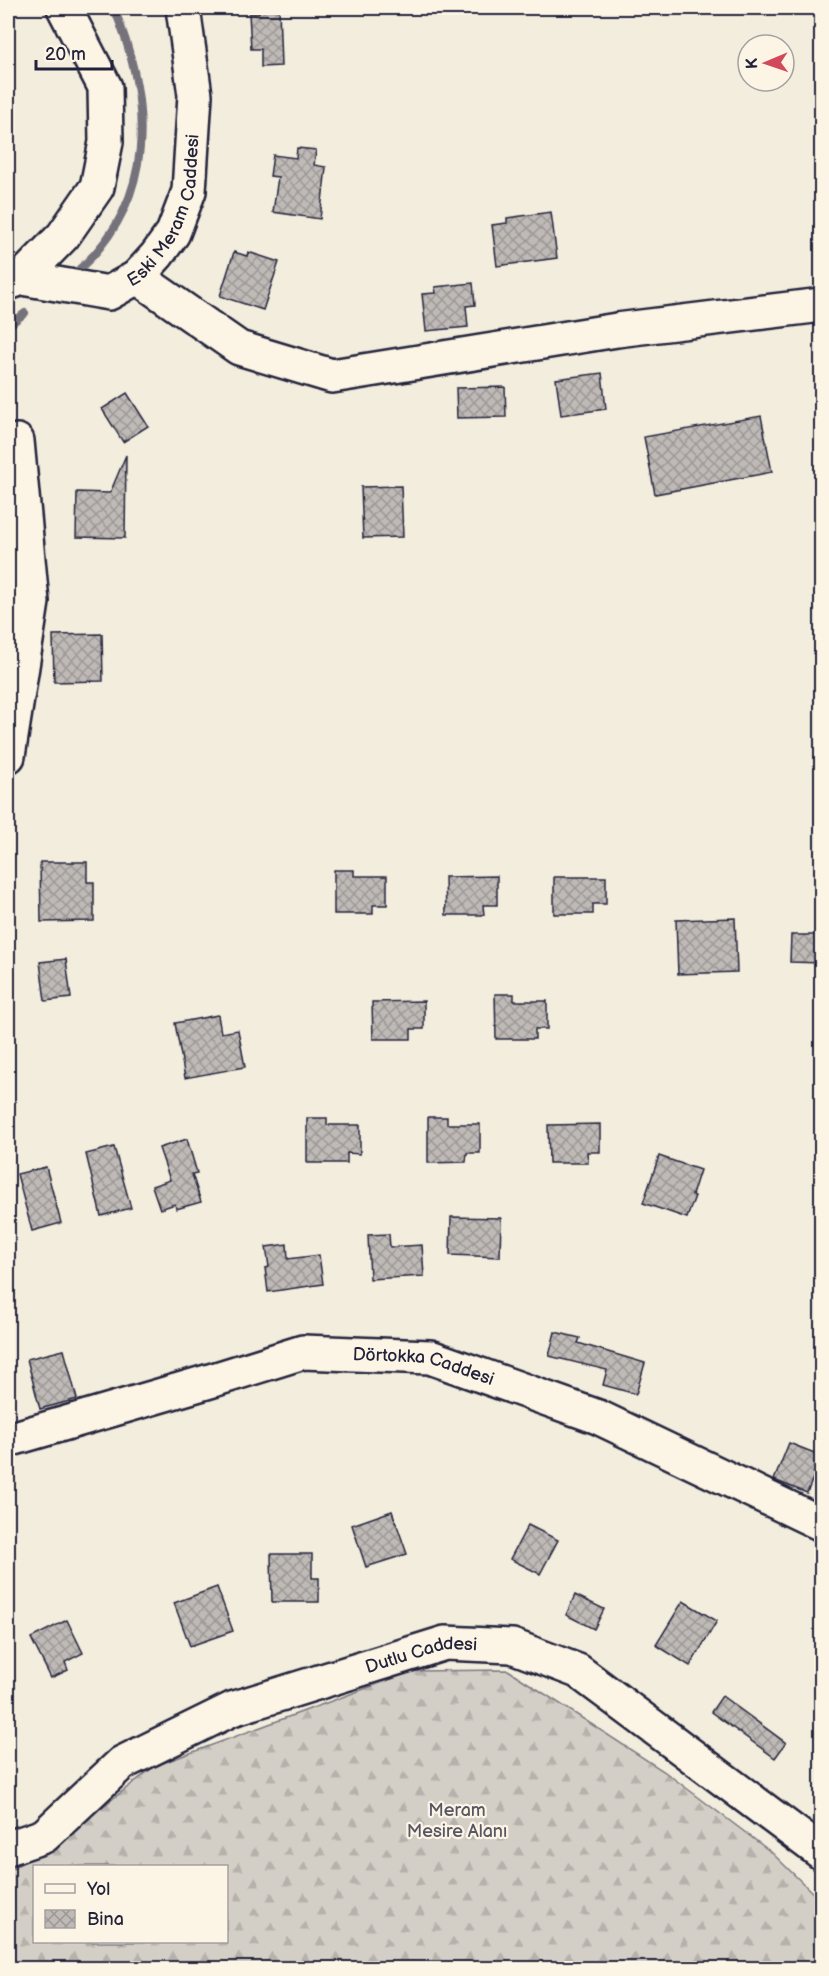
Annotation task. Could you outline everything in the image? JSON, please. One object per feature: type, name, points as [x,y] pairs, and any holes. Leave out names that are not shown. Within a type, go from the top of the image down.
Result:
[{"type":"street","points":[[15,280],[63,236],[97,187],[106,142],[105,87],[64,8]]},
{"type":"street","name":"Eski Meram Caddesi","points":[[15,280],[109,293],[137,277],[158,255],[173,232],[189,191],[195,95],[183,8]]},
{"type":"street","points":[[137,277],[239,348],[333,376],[617,330],[822,305]]},
{"type":"street","points":[[8,445],[17,441],[32,602],[8,756]]},
{"type":"street","name":"Dörtokka Caddesi","points":[[8,1440],[303,1352],[430,1357],[598,1418],[822,1524]]},
{"type":"street","name":"Dutlu Caddesi","points":[[8,1837],[33,1823],[145,1736],[208,1708],[389,1645],[461,1637],[512,1641],[546,1650],[592,1670],[764,1788],[822,1832]]},
{"type":"street","name":"Dutlu Caddesi","points":[[8,1848],[44,1836],[122,1763],[232,1708],[445,1643],[512,1646],[578,1671],[822,1853]]},
{"type":"green space","name":"Meram Mesire Alanı","points":[[508,1670],[665,1772],[771,1852],[821,1901],[821,1968],[8,1968],[8,1870],[44,1852],[155,1766],[413,1671]]},
{"type":"building","points":[[259,8],[279,8],[281,66],[261,67],[261,49],[251,49],[249,13],[259,13]]},
{"type":"building","points":[[297,148],[316,150],[314,165],[326,167],[320,219],[273,212],[278,177],[270,176],[273,155],[296,158]]},
{"type":"building","points":[[551,212],[557,258],[497,266],[492,225],[507,223],[507,218]]},
{"type":"building","points":[[234,252],[247,256],[248,252],[279,262],[263,310],[220,296]]},
{"type":"building","points":[[473,283],[475,305],[466,306],[468,327],[426,331],[422,294],[436,293],[435,287]]},
{"type":"building","points":[[602,373],[606,409],[561,415],[556,379]]},
{"type":"building","points":[[505,387],[506,417],[457,418],[456,388]]},
{"type":"building","points":[[127,393],[148,426],[123,442],[102,409]]},
{"type":"building","points":[[761,416],[772,472],[655,494],[644,437]]},
{"type":"building","points":[[126,455],[125,538],[76,537],[77,492],[110,493]]},
{"type":"building","points":[[401,486],[403,537],[363,538],[361,487]]},
{"type":"building","points":[[102,634],[103,681],[54,682],[53,635]]},
{"type":"building","points":[[40,862],[87,862],[87,882],[94,882],[94,921],[41,922]]},
{"type":"building","points":[[334,870],[354,870],[354,876],[387,876],[387,905],[373,905],[373,914],[334,914]]},
{"type":"building","points":[[497,876],[497,905],[483,905],[484,915],[446,915],[445,877]]},
{"type":"building","points":[[554,877],[606,877],[606,904],[593,904],[593,914],[554,914]]},
{"type":"building","points":[[735,918],[737,972],[678,974],[676,920]]},
{"type":"building","points":[[791,935],[822,935],[822,963],[790,962]]},
{"type":"building","points":[[66,959],[71,998],[45,1001],[40,962]]},
{"type":"building","points":[[495,994],[514,994],[514,1001],[547,1001],[547,1029],[535,1029],[535,1039],[496,1039]]},
{"type":"building","points":[[424,1001],[424,1029],[411,1029],[411,1039],[373,1039],[372,1002]]},
{"type":"building","points":[[218,1015],[221,1033],[238,1030],[245,1067],[185,1078],[175,1023]]},
{"type":"building","points":[[428,1117],[447,1117],[447,1124],[480,1124],[480,1153],[467,1153],[466,1162],[428,1163]]},
{"type":"building","points":[[307,1118],[327,1118],[327,1125],[360,1125],[360,1154],[347,1153],[347,1163],[307,1163]]},
{"type":"building","points":[[600,1124],[600,1152],[587,1152],[588,1163],[549,1163],[548,1125]]},
{"type":"building","points":[[187,1139],[197,1173],[192,1174],[201,1202],[176,1209],[175,1204],[160,1209],[152,1186],[170,1180],[159,1148]]},
{"type":"building","points":[[114,1147],[131,1208],[101,1216],[86,1154]]},
{"type":"building","points":[[659,1156],[700,1170],[692,1195],[695,1196],[687,1218],[643,1203]]},
{"type":"building","points":[[46,1167],[61,1223],[32,1231],[17,1174]]},
{"type":"building","points":[[451,1217],[501,1218],[500,1257],[450,1255]]},
{"type":"building","points":[[389,1234],[390,1247],[422,1245],[424,1276],[370,1279],[368,1235]]},
{"type":"building","points":[[287,1244],[288,1259],[319,1255],[323,1284],[268,1292],[265,1268],[269,1267],[266,1247]]},
{"type":"building","points":[[555,1332],[580,1338],[578,1343],[645,1363],[636,1394],[603,1385],[607,1370],[549,1356]]},
{"type":"building","points":[[64,1350],[77,1399],[40,1409],[27,1359]]},
{"type":"building","points":[[789,1443],[822,1456],[807,1493],[774,1480]]},
{"type":"building","points":[[392,1511],[407,1554],[366,1567],[352,1525]]},
{"type":"building","points":[[528,1525],[558,1540],[540,1574],[510,1559]]},
{"type":"building","points":[[271,1554],[312,1554],[312,1578],[319,1578],[319,1602],[272,1602]]},
{"type":"building","points":[[217,1587],[233,1631],[190,1646],[174,1603]]},
{"type":"building","points":[[575,1595],[604,1609],[594,1629],[566,1615]]},
{"type":"building","points":[[683,1601],[717,1621],[690,1666],[656,1645]]},
{"type":"building","points":[[67,1620],[83,1653],[65,1662],[68,1670],[51,1678],[31,1638]]},
{"type":"building","points":[[722,1696],[786,1743],[775,1758],[711,1712]]},
{"type":"waterway","points":[[75,273],[102,245],[121,215],[134,182],[140,149],[140,114],[136,79],[127,43],[114,8]]},
{"type":"waterway","points":[[8,326],[25,313]]}]
